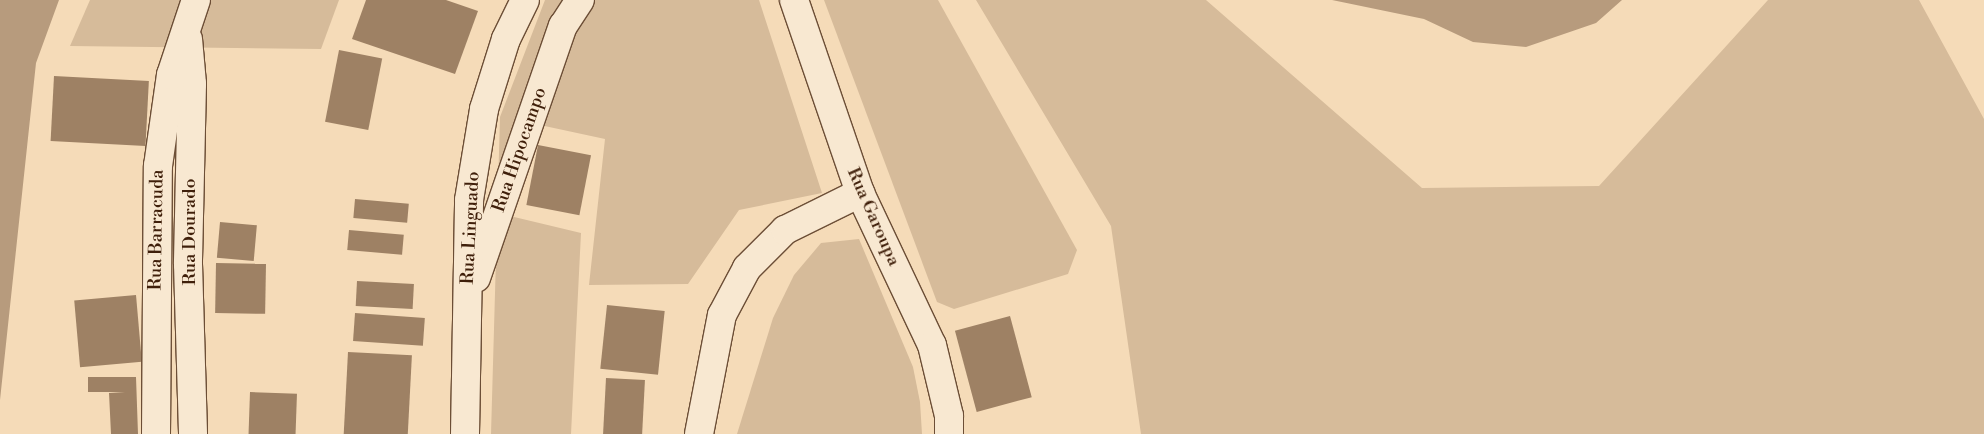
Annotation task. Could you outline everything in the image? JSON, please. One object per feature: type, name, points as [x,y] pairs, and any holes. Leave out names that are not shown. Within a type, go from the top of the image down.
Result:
[{"type":"street","name":"Rua Barracuda","points":[[156,434],[158,166],[171,75],[196,0]]},
{"type":"street","name":"Rua Linguado","points":[[465,434],[469,200],[484,109],[506,39],[525,0]]},
{"type":"street","name":"Rua Hipocampo","points":[[467,303],[563,26],[580,0]]},
{"type":"street","name":"Rua Garoupa","points":[[794,0],[860,193],[932,345],[949,416],[950,434]]},
{"type":"street","name":"Rua Dourado","points":[[187,30],[192,84],[188,264],[194,434]]},
{"type":"street","points":[[699,434],[722,315],[747,268],[785,230],[860,193]]},
{"type":"shaded area","points":[[0,0],[59,0],[36,63],[0,400]]},
{"type":"shaded area","points":[[90,0],[339,0],[321,49],[70,46]]},
{"type":"shaded area","points":[[545,0],[759,0],[822,193],[739,210],[688,284],[589,285],[605,139],[526,122],[510,216],[581,233],[571,434],[491,434],[500,117]]},
{"type":"shaded area","points":[[824,0],[938,0],[1077,250],[1068,274],[954,309],[937,302]]},
{"type":"shaded area","points":[[976,0],[1206,0],[1422,188],[1599,186],[1768,0],[1919,0],[1984,119],[1984,434],[1141,434],[1111,226]]},
{"type":"shaded area","points":[[1332,0],[1622,0],[1596,23],[1526,47],[1473,42],[1424,19]]},
{"type":"shaded area","points":[[859,239],[913,367],[920,402],[922,434],[737,434],[773,318],[794,275],[821,243]]},
{"type":"building","points":[[366,0],[446,0],[478,11],[455,74],[352,39]]},
{"type":"building","points":[[339,50],[382,58],[368,130],[325,122]]},
{"type":"building","points":[[54,76],[149,81],[145,146],[51,141]]},
{"type":"building","points":[[538,145],[591,155],[579,215],[526,205]]},
{"type":"building","points":[[355,199],[409,204],[407,223],[353,218]]},
{"type":"building","points":[[220,222],[257,225],[254,261],[217,258]]},
{"type":"building","points":[[349,230],[404,235],[402,255],[347,250]]},
{"type":"building","points":[[216,263],[266,264],[265,314],[215,313]]},
{"type":"building","points":[[357,281],[414,284],[413,309],[356,306]]},
{"type":"building","points":[[136,295],[142,362],[80,367],[74,300]]},
{"type":"building","points":[[607,305],[665,311],[658,375],[600,369]]},
{"type":"building","points":[[355,313],[425,318],[423,346],[353,341]]},
{"type":"building","points":[[1010,316],[1032,397],[977,412],[955,331]]},
{"type":"building","points":[[348,352],[412,355],[408,434],[344,434]]},
{"type":"building","points":[[88,377],[136,377],[138,434],[111,434],[109,393],[125,392],[88,392]]},
{"type":"building","points":[[606,378],[645,380],[642,434],[603,434]]},
{"type":"building","points":[[250,392],[297,394],[296,434],[249,434]]}]
